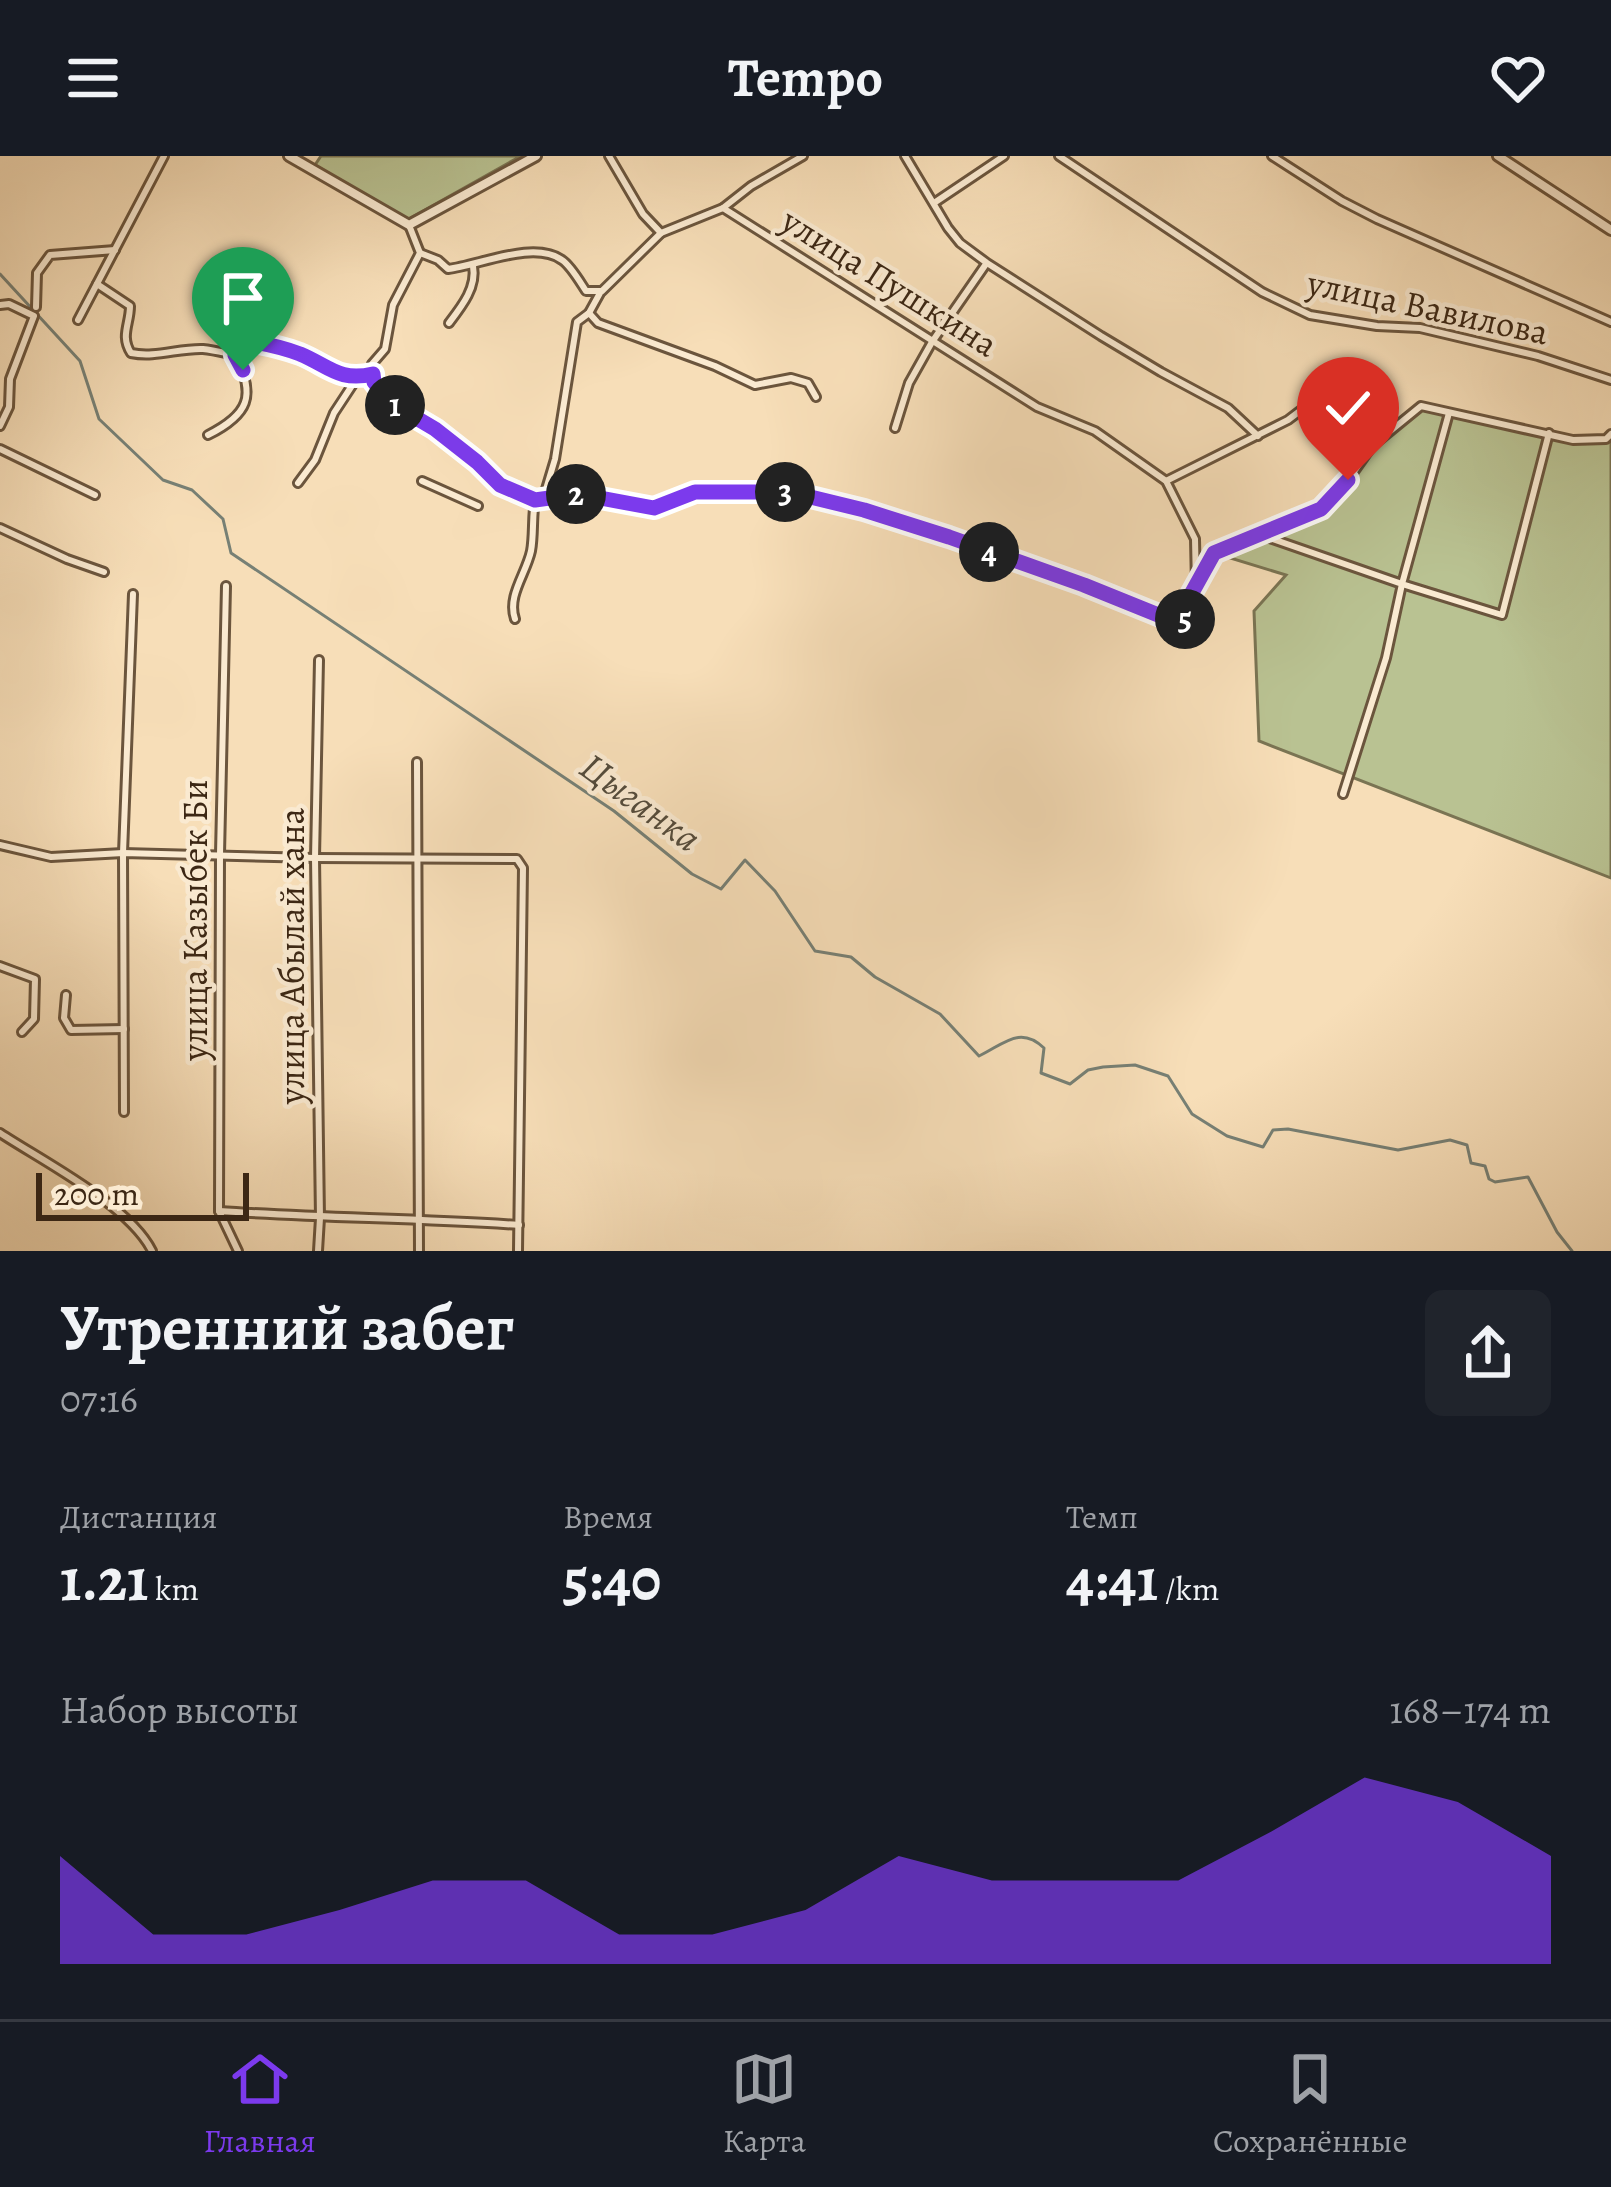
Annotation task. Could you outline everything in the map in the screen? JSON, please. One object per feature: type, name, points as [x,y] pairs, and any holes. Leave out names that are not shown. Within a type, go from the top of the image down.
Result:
[{"type":"street","points":[[78,320],[164,156]]},
{"type":"street","points":[[290,156],[409,225],[420,253],[448,268],[530,251],[562,259],[592,304]]},
{"type":"street","points":[[409,225],[536,156]]},
{"type":"street","points":[[609,156],[661,233]]},
{"type":"street","points":[[514,619],[513,600],[531,551],[539,500],[555,459],[578,322],[590,313],[602,290],[661,233],[723,208],[802,156]]},
{"type":"street","points":[[905,156],[960,243],[1141,360],[1228,408],[1258,436]]},
{"type":"street","points":[[934,203],[1004,156]]},
{"type":"street","name":"улица Вавилова","points":[[1059,156],[1262,292],[1310,315],[1420,328],[1538,356],[1611,380]]},
{"type":"street","points":[[1271,156],[1377,219],[1611,322]]},
{"type":"street","points":[[1498,156],[1611,230]]},
{"type":"street","name":"улица Пушкина","points":[[723,208],[1037,407],[1095,431],[1166,481],[1195,539],[1196,587]]},
{"type":"street","points":[[36,307],[37,274],[50,255],[115,250]]},
{"type":"street","points":[[420,253],[393,305],[385,349],[373,364],[374,382],[391,403],[435,429],[500,485],[539,500],[579,494],[654,508],[695,492],[790,492],[949,537],[1183,625],[1189,598],[1214,553],[1321,509],[1372,446],[1421,406],[1573,440],[1606,439],[1611,434]]},
{"type":"street","points":[[895,428],[909,383],[987,263]]},
{"type":"street","points":[[449,323],[472,289],[472,266]]},
{"type":"street","points":[[98,284],[130,306],[124,332],[131,352],[143,356],[200,349],[235,355]]},
{"type":"street","points":[[586,291],[602,290]]},
{"type":"street","points":[[0,304],[34,316],[10,379],[9,407],[0,426]]},
{"type":"street","points":[[590,313],[598,323],[755,385],[791,378],[808,383],[816,397]]},
{"type":"street","points":[[235,355],[242,340],[298,354],[338,375],[373,374]]},
{"type":"street","points":[[208,435],[244,410],[247,392],[235,355]]},
{"type":"street","points":[[298,484],[356,378]]},
{"type":"street","points":[[1166,481],[1288,420],[1317,398]]},
{"type":"street","points":[[1343,794],[1386,658],[1449,412]]},
{"type":"street","points":[[1261,535],[1502,615],[1549,433]]},
{"type":"street","points":[[0,449],[95,495]]},
{"type":"street","points":[[422,481],[478,506]]},
{"type":"street","points":[[0,528],[104,572]]},
{"type":"street","name":"улица Казыбек Би","points":[[226,586],[219,1211],[238,1251]]},
{"type":"street","points":[[124,1112],[123,853],[133,594]]},
{"type":"street","name":"улица Абылай хана","points":[[318,1251],[315,858],[319,660]]},
{"type":"street","points":[[417,762],[419,1251]]},
{"type":"street","points":[[0,845],[51,857],[123,853],[517,859],[523,868],[518,1251]]},
{"type":"street","points":[[0,966],[35,979],[34,1019],[22,1032]]},
{"type":"street","points":[[66,995],[64,1018],[71,1030],[124,1029]]},
{"type":"street","points":[[0,1133],[108,1203],[145,1237],[152,1251]]},
{"type":"street","points":[[219,1211],[519,1225]]},
{"type":"green space","points":[[321,156],[521,156],[407,220],[315,165]]},
{"type":"green space","points":[[1421,406],[1548,435],[1596,438],[1611,434],[1611,878],[1259,741],[1254,611],[1286,575],[1214,553],[1321,509],[1372,446]]},
{"type":"waterway","name":"Цыганка","points":[[0,274],[80,361],[99,419],[163,480],[192,490],[223,519],[231,553],[614,811],[692,874],[721,889],[745,860],[775,891],[815,951],[851,957],[875,977],[940,1014],[979,1056],[1012,1039],[1027,1038],[1044,1048],[1041,1073],[1070,1084],[1088,1070],[1135,1065],[1168,1076],[1192,1114],[1227,1136],[1263,1147],[1273,1130],[1288,1129],[1398,1150],[1450,1140],[1467,1145],[1471,1163],[1485,1166],[1489,1179],[1528,1177],[1572,1251]]},
{"type":"route","points":[[243,370],[235,355],[242,340],[298,354],[338,375],[373,374],[391,403],[435,429],[500,485],[535,500],[579,494],[654,508],[695,492],[790,492],[949,537],[1183,625],[1189,598],[1214,553],[1321,509],[1348,480]]}]
